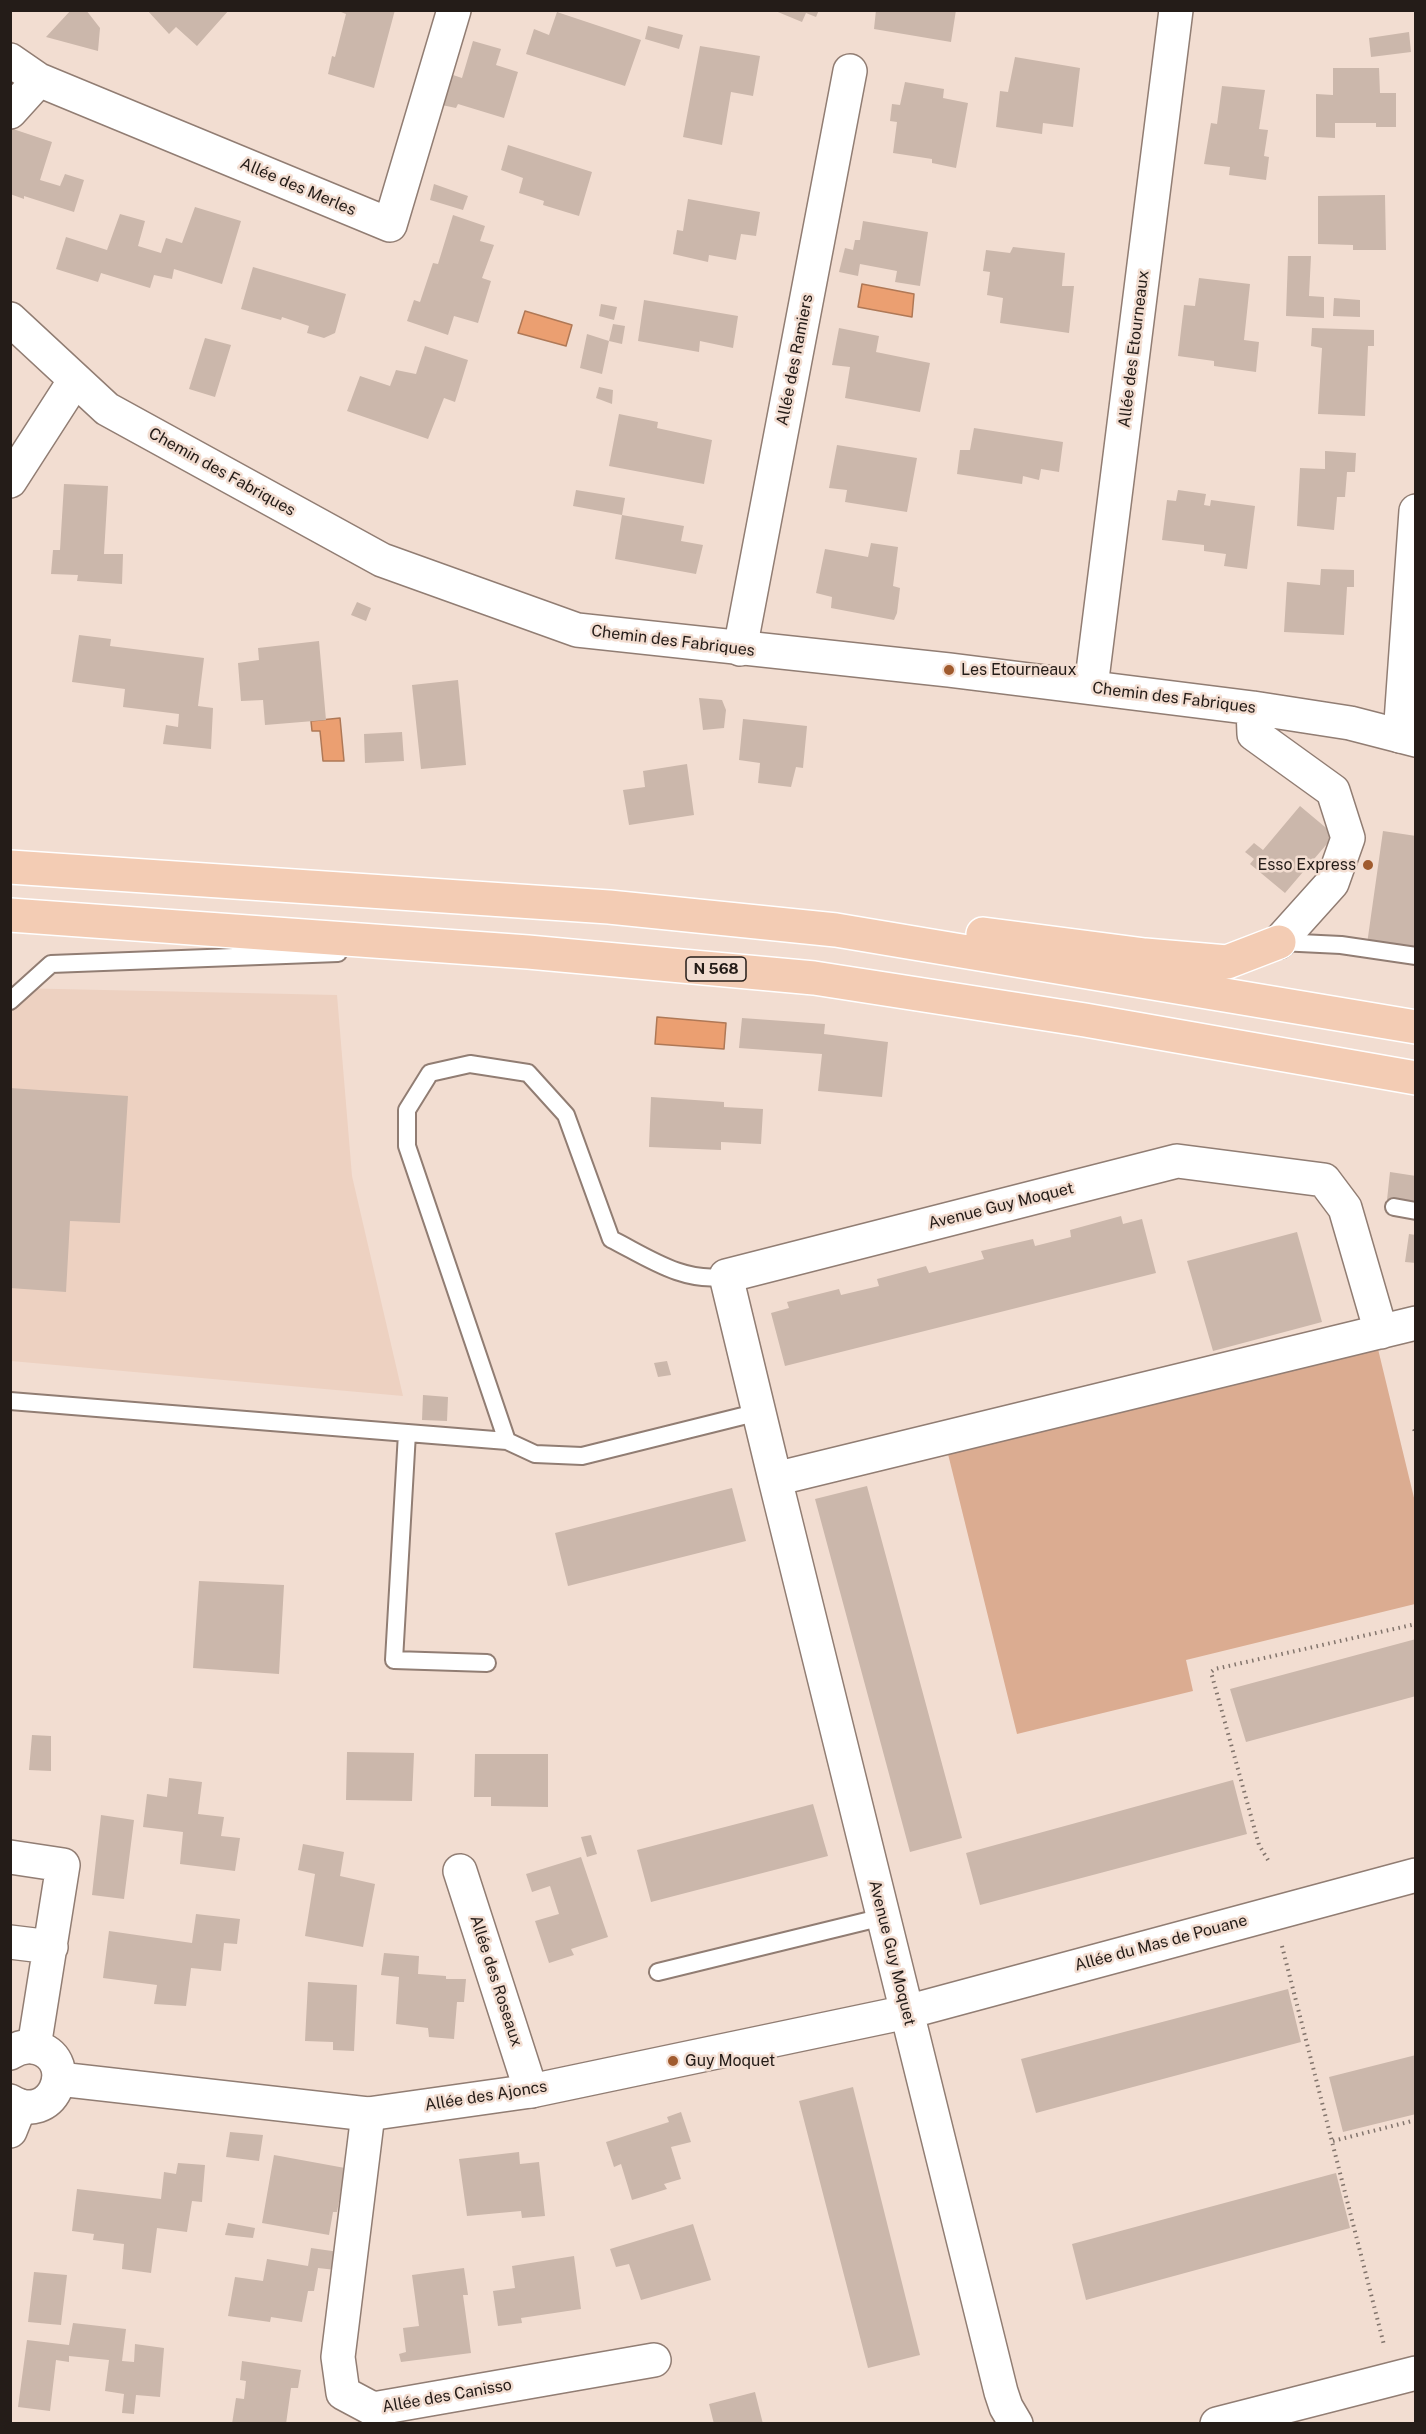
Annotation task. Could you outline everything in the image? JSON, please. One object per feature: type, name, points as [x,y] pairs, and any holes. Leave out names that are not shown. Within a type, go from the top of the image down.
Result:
[{"type":"highway","points":[[10,867],[609,907],[836,930],[1416,1027]]},
{"type":"highway","name":"N 568","points":[[10,915],[495,950],[814,978],[1085,1020],[1416,1078]]},
{"type":"highway","points":[[836,930],[912,926],[1033,939],[1145,955],[1227,962],[1279,942]]},
{"type":"street","name":"Allée des Merles","points":[[39,80],[390,225],[454,10]]},
{"type":"street","name":"Allée des Etourneaux","points":[[1091,687],[1176,10]]},
{"type":"street","points":[[10,60],[39,80],[10,112]]},
{"type":"street","name":"Allée des Ramiers","points":[[740,649],[850,71]]},
{"type":"street","name":"Chemin des Fabriques","points":[[10,319],[107,409],[382,560],[577,630],[949,670],[1253,708],[1350,723],[1408,738]]},
{"type":"street","points":[[10,481],[75,380]]},
{"type":"street","points":[[1408,738],[1416,511]]},
{"type":"street","points":[[1253,708],[1254,734],[1333,791],[1348,838],[1332,883],[1279,942]]},
{"type":"street","name":"Avenue Guy Moquet","points":[[1016,2424],[1006,2407],[1001,2392],[726,1276],[1177,1161],[1324,1180],[1345,1208],[1381,1332]]},
{"type":"street","points":[[775,1479],[1416,1323]]},
{"type":"street","points":[[10,1857],[63,1865],[51,1947],[22,2050],[50,2055],[56,2062],[59,2079],[53,2096],[46,2102],[14,2113]]},
{"type":"street","name":"Allée des Roseaux","points":[[460,1871],[531,2091]]},
{"type":"street","name":"Allée du Mas de Pouane","points":[[907,2012],[1416,1875]]},
{"type":"street","points":[[10,1942],[51,1947]]},
{"type":"street","name":"Allée des Ajoncs","points":[[59,2079],[368,2114],[531,2091],[907,2012]]},
{"type":"street","name":"Allée des Canisso","points":[[368,2114],[338,2357],[343,2393],[373,2409],[654,2360]]},
{"type":"street","points":[[1217,2424],[1404,2376]]},
{"type":"lane","points":[[1279,942],[1341,945],[1416,956]]},
{"type":"lane","points":[[10,1001],[51,964],[495,950]]},
{"type":"lane","points":[[507,1441],[407,1146],[407,1110],[430,1073],[470,1064],[528,1073],[566,1115],[611,1239],[678,1273],[713,1278],[726,1276]]},
{"type":"lane","points":[[1394,1207],[1416,1211]]},
{"type":"lane","points":[[10,1401],[507,1441],[535,1454],[582,1456],[759,1412]]},
{"type":"lane","points":[[407,1433],[394,1660],[487,1664]]},
{"type":"lane","points":[[658,1972],[883,1917]]},
{"type":"path","points":[[1268,1860],[1259,1845],[1211,1672],[1215,1669],[1416,1623]]},
{"type":"path","points":[[1282,1945],[1333,2141],[1404,2376]]},
{"type":"path","points":[[1333,2141],[1416,2120]]},
{"type":"shaded area","points":[[862,284],[914,294],[912,317],[858,307]]},
{"type":"shaded area","points":[[525,311],[572,325],[566,346],[518,333]]},
{"type":"shaded area","points":[[340,718],[344,761],[323,761],[320,731],[312,731],[311,721]]},
{"type":"shaded area","points":[[11,988],[337,995],[352,1176],[403,1396],[11,1361]]},
{"type":"shaded area","points":[[657,1017],[726,1023],[724,1049],[655,1044]]},
{"type":"shaded area","points":[[1378,1349],[1415,1502],[1415,1604],[1186,1660],[1193,1691],[1017,1734],[948,1454]]},
{"type":"building","points":[[71,10],[86,10],[100,28],[98,51],[46,37]]},
{"type":"building","points":[[147,10],[229,10],[197,46],[176,27],[169,34]]},
{"type":"building","points":[[336,10],[395,10],[374,88],[328,74],[332,56],[335,57],[346,14]]},
{"type":"building","points":[[773,10],[819,10],[816,17],[806,13],[802,22]]},
{"type":"building","points":[[876,10],[956,10],[951,42],[874,29]]},
{"type":"building","points":[[557,12],[641,40],[625,86],[526,54],[534,29],[549,35]]},
{"type":"building","points":[[648,26],[683,35],[679,49],[645,39]]},
{"type":"building","points":[[1409,32],[1411,52],[1371,57],[1369,38]]},
{"type":"building","points":[[473,41],[501,49],[496,65],[518,72],[504,118],[458,104],[456,108],[437,104],[447,73],[462,78]]},
{"type":"building","points":[[700,46],[760,56],[753,96],[731,92],[722,145],[683,137]]},
{"type":"building","points":[[1015,57],[1080,68],[1073,127],[1043,123],[1042,134],[996,127],[1000,91],[1008,92]]},
{"type":"building","points":[[1333,68],[1379,68],[1380,93],[1396,93],[1396,127],[1376,127],[1376,123],[1335,123],[1335,138],[1316,137],[1316,94],[1333,95]]},
{"type":"building","points":[[905,82],[944,89],[943,98],[968,103],[956,168],[932,163],[932,159],[893,153],[897,122],[890,121],[892,104],[900,105]]},
{"type":"building","points":[[1222,86],[1265,90],[1259,129],[1268,130],[1264,156],[1269,157],[1266,180],[1229,175],[1230,167],[1204,164],[1211,123],[1217,124]]},
{"type":"building","points":[[10,128],[52,142],[40,180],[60,186],[65,174],[84,180],[74,212],[24,196],[24,199],[10,194]]},
{"type":"building","points":[[508,145],[592,172],[579,216],[543,205],[544,201],[519,193],[523,178],[501,170]]},
{"type":"building","points":[[434,184],[468,196],[463,210],[430,200]]},
{"type":"building","points":[[1385,195],[1386,250],[1353,250],[1353,245],[1318,244],[1318,196]]},
{"type":"building","points":[[688,199],[760,212],[756,236],[741,234],[736,260],[709,255],[708,262],[673,254],[677,230],[683,231]]},
{"type":"building","points":[[195,207],[241,221],[222,284],[174,269],[172,279],[154,275],[150,288],[101,273],[98,282],[56,269],[66,237],[107,250],[120,214],[145,221],[138,246],[161,253],[166,238],[182,243]]},
{"type":"building","points":[[453,215],[485,226],[480,241],[494,245],[482,278],[491,281],[478,323],[454,316],[448,335],[407,321],[414,300],[420,302],[433,263],[438,264]]},
{"type":"building","points":[[863,221],[928,232],[920,286],[895,282],[897,271],[860,264],[858,276],[839,272],[845,248],[853,250],[855,240],[860,240]]},
{"type":"building","points":[[1013,247],[1065,253],[1062,286],[1074,286],[1069,333],[1000,323],[1003,298],[987,295],[990,272],[983,271],[986,250],[1010,253]]},
{"type":"building","points":[[1288,256],[1311,256],[1309,296],[1324,297],[1324,318],[1286,316]]},
{"type":"building","points":[[253,267],[346,294],[335,333],[324,338],[307,333],[309,326],[282,317],[281,320],[241,309]]},
{"type":"building","points":[[1199,278],[1250,284],[1244,340],[1259,342],[1256,372],[1214,366],[1214,361],[1178,356],[1184,305],[1195,306]]},
{"type":"building","points":[[1334,298],[1360,300],[1360,317],[1333,316]]},
{"type":"building","points":[[644,300],[738,316],[733,348],[700,341],[699,352],[638,341]]},
{"type":"building","points":[[601,304],[617,307],[614,320],[599,316]]},
{"type":"building","points":[[613,324],[625,326],[622,344],[609,341]]},
{"type":"building","points":[[839,328],[879,336],[876,352],[930,363],[920,412],[845,398],[850,367],[832,365]]},
{"type":"building","points":[[1312,328],[1374,330],[1374,346],[1368,346],[1365,416],[1318,414],[1322,348],[1311,346]]},
{"type":"building","points":[[587,334],[609,341],[602,374],[580,368]]},
{"type":"building","points":[[205,338],[231,345],[215,397],[189,389]]},
{"type":"building","points":[[425,346],[468,360],[455,402],[444,398],[428,439],[347,411],[360,376],[390,386],[396,370],[416,374]]},
{"type":"building","points":[[599,387],[613,390],[612,404],[596,398]]},
{"type":"building","points":[[619,414],[658,422],[657,428],[712,440],[704,484],[609,466]]},
{"type":"building","points":[[974,428],[1063,442],[1059,472],[1041,469],[1039,480],[1023,476],[1022,484],[957,474],[960,450],[970,450]]},
{"type":"building","points":[[837,445],[917,458],[907,512],[845,502],[847,490],[829,488]]},
{"type":"building","points":[[1325,451],[1356,453],[1355,472],[1347,472],[1345,497],[1337,497],[1334,530],[1297,526],[1300,468],[1325,469]]},
{"type":"building","points":[[64,484],[108,486],[104,554],[123,554],[122,584],[77,581],[78,575],[51,574],[53,550],[60,550]]},
{"type":"building","points":[[576,490],[625,498],[622,515],[573,506]]},
{"type":"building","points":[[1178,490],[1206,494],[1204,505],[1210,506],[1211,500],[1255,506],[1247,569],[1224,566],[1226,554],[1204,551],[1204,545],[1162,540],[1167,500],[1176,501]]},
{"type":"building","points":[[622,515],[684,526],[681,541],[703,545],[696,574],[615,559]]},
{"type":"building","points":[[871,543],[898,547],[893,586],[900,588],[894,620],[831,608],[832,597],[816,593],[825,549],[868,557]]},
{"type":"building","points":[[1321,569],[1354,570],[1354,587],[1347,587],[1344,635],[1284,632],[1287,582],[1320,585]]},
{"type":"building","points":[[357,602],[371,608],[366,621],[351,615]]},
{"type":"building","points":[[79,635],[111,639],[110,646],[204,658],[198,706],[213,708],[211,749],[163,744],[166,725],[178,727],[179,714],[123,707],[125,689],[72,682]]},
{"type":"building","points":[[319,641],[326,720],[265,725],[263,700],[241,701],[238,663],[259,660],[258,648]]},
{"type":"building","points":[[458,680],[466,765],[421,769],[412,685]]},
{"type":"building","points":[[699,698],[722,700],[726,710],[724,728],[703,730]]},
{"type":"building","points":[[743,719],[807,726],[803,768],[796,767],[791,787],[758,783],[760,763],[739,760]]},
{"type":"building","points":[[402,732],[404,761],[365,763],[364,734]]},
{"type":"building","points":[[687,764],[694,815],[629,825],[623,790],[645,787],[643,771]]},
{"type":"building","points":[[1300,806],[1331,832],[1329,835],[1332,838],[1285,893],[1250,864],[1254,859],[1245,852],[1254,843],[1263,850]]},
{"type":"building","points":[[1383,831],[1416,836],[1416,950],[1367,944]]},
{"type":"building","points":[[742,1018],[825,1024],[824,1034],[888,1042],[882,1097],[818,1091],[822,1054],[739,1048]]},
{"type":"building","points":[[10,1088],[128,1096],[120,1223],[70,1221],[66,1292],[10,1288]]},
{"type":"building","points":[[651,1097],[724,1102],[724,1107],[763,1109],[761,1144],[721,1142],[721,1150],[649,1147]]},
{"type":"building","points":[[1390,1172],[1416,1176],[1416,1203],[1387,1200]]},
{"type":"building","points":[[1121,1216],[1123,1224],[1142,1219],[1156,1273],[785,1366],[771,1313],[789,1308],[787,1302],[839,1289],[841,1295],[879,1286],[877,1279],[926,1266],[929,1273],[984,1259],[981,1251],[1033,1239],[1035,1246],[1071,1237],[1070,1230]]},
{"type":"building","points":[[1297,1232],[1322,1322],[1213,1351],[1187,1261]]},
{"type":"building","points":[[1409,1234],[1416,1235],[1416,1263],[1405,1262]]},
{"type":"building","points":[[667,1361],[671,1375],[658,1377],[654,1363]]},
{"type":"building","points":[[423,1395],[448,1397],[447,1421],[422,1420]]},
{"type":"building","points":[[867,1486],[962,1838],[910,1852],[815,1499]]},
{"type":"building","points":[[732,1488],[746,1541],[568,1586],[555,1533]]},
{"type":"building","points":[[199,1581],[284,1585],[279,1674],[193,1668]]},
{"type":"building","points":[[1416,1639],[1416,1696],[1246,1742],[1230,1689]]},
{"type":"building","points":[[32,1735],[51,1736],[51,1771],[29,1770]]},
{"type":"building","points":[[347,1752],[414,1753],[412,1801],[346,1800]]},
{"type":"building","points":[[475,1754],[548,1754],[548,1807],[491,1806],[491,1797],[474,1797]]},
{"type":"building","points":[[169,1778],[202,1782],[198,1814],[224,1817],[221,1836],[240,1838],[235,1871],[180,1864],[183,1832],[143,1827],[147,1794],[167,1797]]},
{"type":"building","points":[[1233,1780],[1247,1834],[980,1905],[966,1853]]},
{"type":"building","points":[[813,1804],[828,1856],[651,1902],[637,1850]]},
{"type":"building","points":[[101,1815],[134,1820],[124,1899],[92,1895]]},
{"type":"building","points":[[591,1835],[597,1854],[587,1857],[581,1837]]},
{"type":"building","points":[[303,1844],[344,1852],[340,1876],[375,1884],[363,1947],[305,1936],[315,1874],[298,1870]]},
{"type":"building","points":[[581,1857],[608,1937],[571,1949],[574,1955],[549,1963],[535,1921],[559,1914],[550,1886],[532,1892],[526,1874]]},
{"type":"building","points":[[196,1914],[240,1919],[237,1944],[224,1943],[221,1971],[191,1968],[186,2006],[154,2004],[157,1985],[103,1978],[109,1931],[192,1943]]},
{"type":"building","points":[[384,1953],[419,1956],[418,1974],[446,1976],[446,1979],[466,1979],[464,2002],[457,2002],[454,2039],[429,2037],[428,2028],[396,2024],[399,1977],[381,1975]]},
{"type":"building","points":[[308,1982],[357,1985],[354,2051],[333,2050],[333,2042],[305,2041]]},
{"type":"building","points":[[1288,1989],[1301,2042],[1036,2113],[1021,2059]]},
{"type":"building","points":[[1416,2055],[1416,2114],[1343,2132],[1329,2077]]},
{"type":"building","points":[[853,2087],[920,2355],[868,2368],[799,2101]]},
{"type":"building","points":[[681,2112],[691,2142],[671,2147],[681,2179],[664,2184],[667,2189],[632,2200],[621,2164],[614,2167],[606,2142],[669,2122],[667,2117]]},
{"type":"building","points":[[230,2132],[263,2135],[259,2161],[226,2157]]},
{"type":"building","points":[[519,2152],[520,2164],[539,2162],[545,2216],[522,2218],[521,2211],[467,2216],[459,2159]]},
{"type":"building","points":[[274,2155],[345,2168],[337,2212],[333,2212],[329,2235],[262,2223]]},
{"type":"building","points":[[178,2163],[205,2165],[202,2202],[192,2201],[187,2232],[157,2228],[151,2273],[122,2269],[124,2244],[93,2240],[94,2234],[72,2231],[77,2189],[161,2199],[164,2172],[176,2174]]},
{"type":"building","points":[[1336,2173],[1350,2228],[1086,2300],[1072,2244]]},
{"type":"building","points":[[228,2223],[255,2228],[253,2238],[225,2235]]},
{"type":"building","points":[[693,2224],[711,2280],[641,2300],[629,2264],[616,2267],[610,2249]]},
{"type":"building","points":[[311,2248],[339,2252],[336,2270],[318,2268],[314,2291],[308,2291],[302,2322],[271,2317],[270,2322],[228,2316],[235,2277],[263,2281],[267,2259],[308,2266]]},
{"type":"building","points":[[574,2256],[581,2309],[521,2318],[522,2323],[498,2326],[493,2291],[515,2288],[512,2266]]},
{"type":"building","points":[[464,2268],[468,2295],[463,2295],[471,2353],[401,2362],[399,2354],[406,2352],[403,2328],[419,2326],[412,2275]]},
{"type":"building","points":[[34,2272],[67,2275],[61,2325],[28,2322]]},
{"type":"building","points":[[73,2323],[126,2329],[122,2361],[134,2362],[135,2344],[164,2348],[160,2397],[136,2395],[134,2414],[122,2413],[124,2394],[105,2391],[109,2360],[69,2356],[69,2362],[56,2360],[50,2411],[18,2407],[27,2340],[69,2345]]},
{"type":"building","points":[[242,2361],[301,2370],[298,2388],[291,2388],[286,2424],[232,2424],[236,2398],[244,2399],[246,2381],[240,2380]]},
{"type":"building","points":[[755,2392],[763,2424],[714,2424],[709,2404]]},
{"type":"place","name":"Les Etourneaux","points":[[949,670]]},
{"type":"place","name":"Esso Express","points":[[1368,865]]},
{"type":"place","name":"Guy Moquet","points":[[673,2061]]}]
